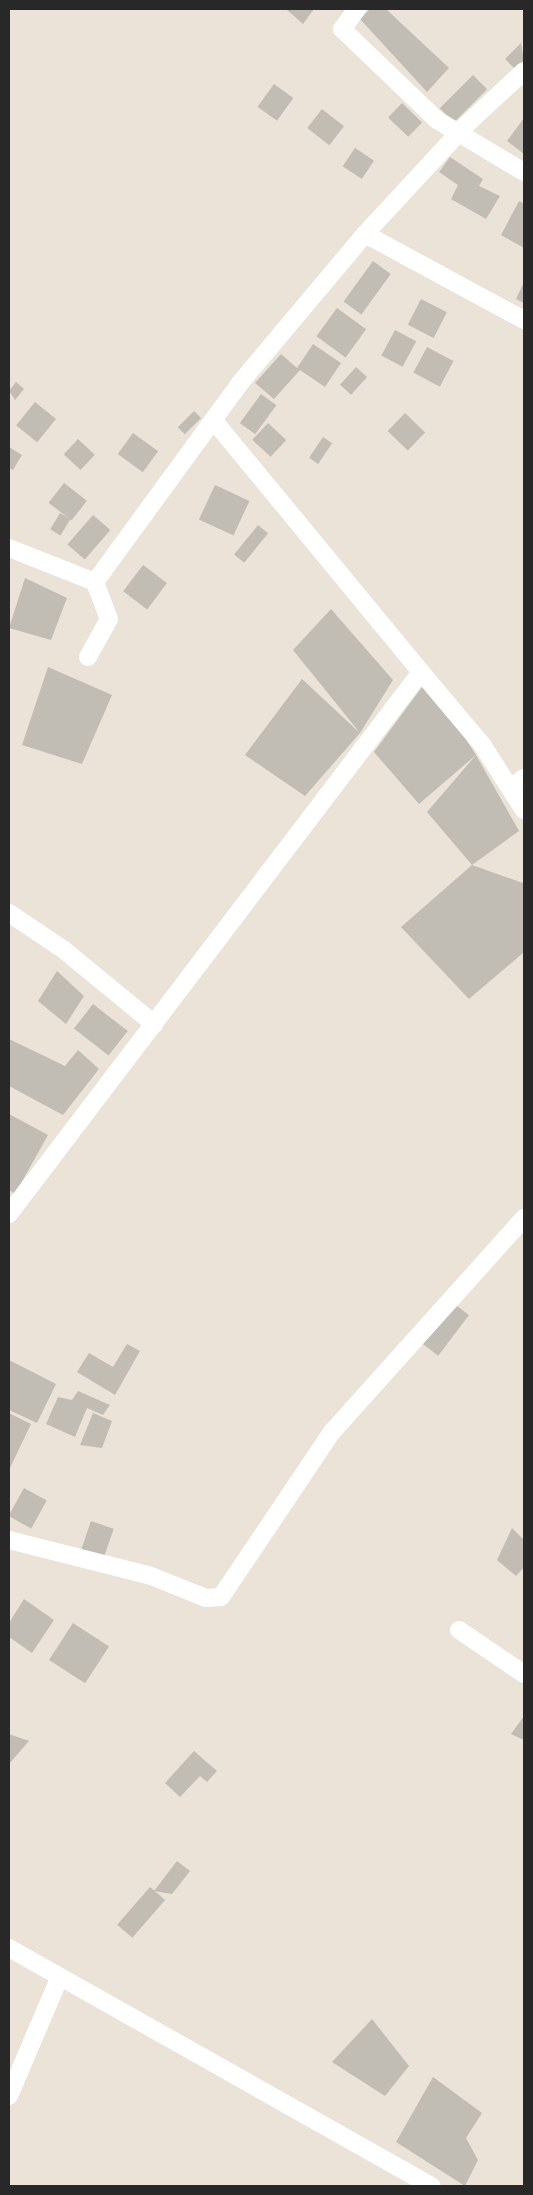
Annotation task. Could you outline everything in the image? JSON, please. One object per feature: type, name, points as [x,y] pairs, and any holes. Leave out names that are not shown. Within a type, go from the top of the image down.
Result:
[{"type":"street","points":[[357,9],[342,29],[457,134],[524,172]]},
{"type":"street","points":[[95,582],[240,383],[366,234],[457,134],[524,71]]},
{"type":"street","points":[[366,234],[524,320]]},
{"type":"street","points":[[214,421],[421,672],[518,783],[524,810]]},
{"type":"street","points":[[9,548],[95,582],[109,619],[88,657]]},
{"type":"street","points":[[9,1214],[421,672]]},
{"type":"street","points":[[9,913],[64,950],[154,1024]]},
{"type":"street","points":[[9,1540],[151,1576],[206,1598],[221,1597],[332,1432],[524,1218]]},
{"type":"street","points":[[459,1630],[524,1674]]},
{"type":"street","points":[[9,1948],[59,1979],[432,2186]]},
{"type":"street","points":[[9,2096],[59,1979]]},
{"type":"building","points":[[286,9],[314,9],[303,24]]},
{"type":"building","points":[[370,9],[386,9],[449,68],[427,92],[360,19]]},
{"type":"building","points":[[521,43],[524,61],[516,70],[505,59]]},
{"type":"building","points":[[473,75],[487,89],[454,122],[440,108]]},
{"type":"building","points":[[274,84],[293,98],[277,121],[258,107]]},
{"type":"building","points":[[402,103],[422,122],[408,137],[388,117]]},
{"type":"building","points":[[322,109],[344,126],[329,145],[307,128]]},
{"type":"building","points":[[524,118],[524,154],[507,141]]},
{"type":"building","points":[[355,148],[374,161],[362,179],[343,166]]},
{"type":"building","points":[[450,157],[483,179],[479,186],[500,196],[486,219],[451,199],[458,185],[439,172]]},
{"type":"building","points":[[519,201],[524,204],[524,248],[501,235]]},
{"type":"building","points":[[373,261],[391,274],[361,314],[344,301]]},
{"type":"building","points":[[524,282],[524,303],[516,299]]},
{"type":"building","points":[[421,299],[447,312],[434,338],[408,325]]},
{"type":"building","points":[[337,308],[366,329],[346,357],[316,336]]},
{"type":"building","points":[[395,330],[416,341],[403,367],[381,356]]},
{"type":"building","points":[[313,344],[341,363],[325,387],[300,370],[274,399],[255,383],[281,354],[297,368]]},
{"type":"building","points":[[427,347],[453,361],[440,387],[413,373]]},
{"type":"building","points":[[356,367],[367,377],[351,395],[340,385]]},
{"type":"building","points":[[16,382],[24,389],[15,400],[9,391]]},
{"type":"building","points":[[261,394],[276,405],[255,434],[240,423]]},
{"type":"building","points":[[35,402],[56,419],[37,442],[16,425]]},
{"type":"building","points":[[194,411],[201,418],[185,434],[178,427]]},
{"type":"building","points":[[405,413],[425,432],[408,450],[388,431]]},
{"type":"building","points":[[268,423],[286,440],[271,457],[252,440]]},
{"type":"building","points":[[133,433],[158,451],[143,472],[118,454]]},
{"type":"building","points":[[323,437],[332,443],[318,464],[309,458]]},
{"type":"building","points":[[78,439],[95,455],[80,470],[64,454]]},
{"type":"building","points":[[9,447],[22,455],[13,470],[9,468]]},
{"type":"building","points":[[64,483],[87,501],[71,521],[49,503]]},
{"type":"building","points":[[215,485],[249,501],[233,535],[199,519]]},
{"type":"building","points":[[60,513],[70,519],[61,535],[50,529]]},
{"type":"building","points":[[93,515],[110,530],[85,560],[67,544]]},
{"type":"building","points":[[258,525],[268,533],[244,563],[234,555]]},
{"type":"building","points":[[143,565],[167,583],[147,609],[123,591]]},
{"type":"building","points":[[25,578],[67,598],[51,640],[9,628]]},
{"type":"building","points":[[331,609],[393,680],[360,733],[293,650]]},
{"type":"building","points":[[48,667],[112,695],[82,764],[22,745]]},
{"type":"building","points":[[302,679],[360,733],[305,796],[245,755]]},
{"type":"building","points":[[428,679],[476,755],[419,804],[374,752]]},
{"type":"building","points":[[476,755],[519,831],[472,865],[427,812]]},
{"type":"building","points":[[472,865],[523,883],[524,952],[469,999],[401,927]]},
{"type":"building","points":[[57,971],[84,996],[66,1024],[38,1001]]},
{"type":"building","points":[[93,1004],[128,1031],[109,1056],[74,1028]]},
{"type":"building","points":[[9,1039],[65,1066],[78,1050],[99,1069],[63,1115],[9,1086]]},
{"type":"building","points":[[9,1114],[48,1135],[15,1194],[9,1190]]},
{"type":"building","points":[[453,1303],[469,1315],[438,1356],[422,1344]]},
{"type":"building","points":[[127,1344],[140,1351],[115,1395],[77,1372],[89,1353],[113,1367]]},
{"type":"building","points":[[9,1360],[56,1384],[37,1423],[9,1410]]},
{"type":"building","points":[[78,1391],[110,1405],[103,1415],[87,1408],[75,1437],[46,1424],[58,1397],[72,1400]]},
{"type":"building","points":[[9,1413],[31,1424],[9,1470]]},
{"type":"building","points":[[93,1413],[112,1421],[102,1448],[80,1445]]},
{"type":"building","points":[[24,1488],[47,1501],[31,1529],[9,1516]]},
{"type":"building","points":[[91,1521],[114,1529],[103,1559],[81,1551]]},
{"type":"building","points":[[512,1528],[524,1540],[524,1567],[516,1576],[497,1560]]},
{"type":"building","points":[[24,1599],[54,1620],[32,1653],[9,1637],[9,1623]]},
{"type":"building","points":[[73,1623],[109,1646],[85,1683],[49,1660]]},
{"type":"building","points":[[524,1716],[524,1740],[511,1734]]},
{"type":"building","points":[[9,1734],[29,1741],[9,1764]]},
{"type":"building","points":[[194,1751],[217,1771],[207,1782],[200,1776],[180,1797],[165,1783]]},
{"type":"building","points":[[177,1861],[190,1871],[172,1894],[154,1891]]},
{"type":"building","points":[[150,1887],[165,1900],[132,1938],[117,1925]]},
{"type":"building","points":[[372,2019],[409,2066],[385,2096],[332,2062]]},
{"type":"building","points":[[433,2077],[482,2113],[466,2138],[478,2160],[465,2186],[396,2142]]}]
